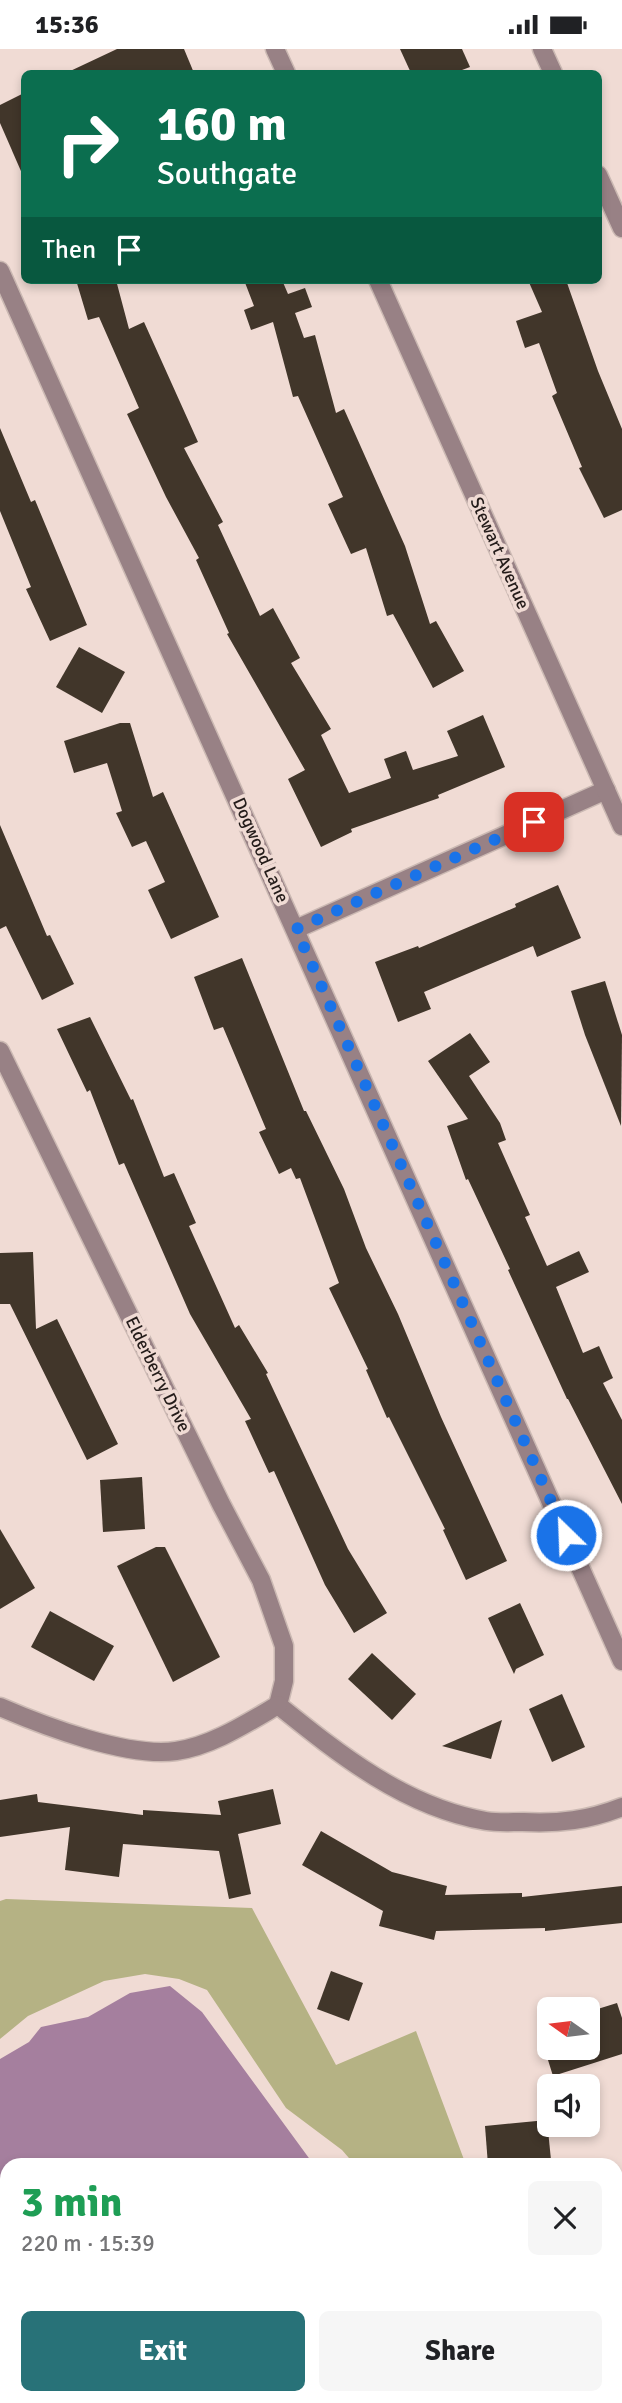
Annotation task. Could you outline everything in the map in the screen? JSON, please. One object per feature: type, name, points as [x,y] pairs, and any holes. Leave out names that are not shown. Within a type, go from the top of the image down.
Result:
[{"type":"street","points":[[275,49],[285,70]]},
{"type":"street","points":[[542,49],[552,70]]},
{"type":"street","points":[[602,184],[622,228]]},
{"type":"street","name":"Dogwood Lane","points":[[0,271],[622,1661]]},
{"type":"street","name":"Stewart Avenue","points":[[380,284],[622,826]]},
{"type":"street","points":[[296,929],[606,790]]},
{"type":"street","name":"Elderberry Drive","points":[[0,1051],[221,1504],[261,1580],[284,1646],[284,1681],[278,1705]]},
{"type":"street","points":[[0,1707],[47,1728],[132,1749],[175,1751],[226,1735],[278,1705],[388,1786],[437,1808],[487,1821],[555,1823],[595,1818],[622,1807]]},
{"type":"shaded area","points":[[6,1899],[252,1908],[336,2065],[416,2031],[463,2158],[349,2158],[286,2108],[207,1990],[179,1979],[145,1974],[104,1981],[28,2016],[0,2039],[0,1901]]},
{"type":"shaded area","points":[[170,1986],[202,2012],[309,2158],[0,2158],[0,2059],[29,2042],[41,2027],[88,2017],[130,1993]]},
{"type":"building","points":[[117,49],[184,49],[193,70],[72,70]]},
{"type":"building","points":[[400,49],[462,49],[470,67],[462,70],[410,70]]},
{"type":"building","points":[[21,94],[21,171],[0,123],[0,105]]},
{"type":"building","points":[[77,284],[117,284],[129,329],[144,322],[198,442],[184,448],[223,522],[218,525],[260,616],[273,608],[300,658],[291,663],[331,729],[321,735],[349,793],[391,778],[384,759],[406,751],[413,770],[458,756],[447,731],[483,715],[505,767],[438,795],[439,798],[351,829],[352,832],[321,847],[288,779],[305,770],[227,634],[229,633],[196,560],[199,558],[166,497],[127,414],[139,408],[99,317],[88,320]]},
{"type":"building","points":[[246,284],[284,284],[288,294],[305,288],[312,307],[295,313],[304,338],[315,335],[336,413],[344,409],[405,546],[430,624],[436,621],[464,671],[433,688],[393,614],[387,616],[366,548],[351,554],[328,504],[343,497],[298,396],[293,397],[273,322],[251,330],[244,310],[254,306]]},
{"type":"building","points":[[530,284],[567,284],[622,429],[622,510],[604,518],[579,468],[582,467],[552,396],[557,393],[539,343],[525,348],[516,321],[542,312]]},
{"type":"building","points":[[0,428],[31,502],[35,500],[87,625],[50,641],[26,589],[31,587],[0,511]]},
{"type":"building","points":[[79,647],[125,672],[102,713],[56,687]]},
{"type":"building","points":[[120,723],[130,723],[153,797],[163,792],[219,917],[171,939],[148,890],[165,882],[146,841],[132,847],[116,813],[122,811],[107,763],[74,773],[64,741]]},
{"type":"building","points":[[0,825],[47,936],[50,935],[74,984],[42,1000],[6,926],[0,929]]},
{"type":"building","points":[[558,885],[581,938],[537,957],[533,946],[424,992],[431,1009],[398,1022],[375,962],[418,946],[419,948],[516,907],[515,904]]},
{"type":"building","points":[[242,958],[304,1111],[344,1189],[366,1248],[507,1561],[466,1580],[443,1530],[445,1529],[389,1417],[387,1418],[366,1370],[368,1369],[329,1288],[339,1283],[300,1178],[296,1179],[291,1168],[279,1174],[259,1132],[266,1129],[223,1027],[214,1030],[194,977]]},
{"type":"building","points":[[605,981],[622,1035],[621,1126],[585,1035],[571,991]]},
{"type":"building","points":[[90,1017],[131,1100],[133,1099],[164,1177],[174,1173],[196,1223],[189,1226],[235,1328],[239,1325],[268,1373],[266,1374],[348,1549],[387,1613],[354,1633],[325,1585],[274,1471],[269,1473],[245,1421],[251,1419],[190,1314],[124,1163],[119,1165],[90,1090],[87,1092],[57,1029]]},
{"type":"building","points":[[470,1033],[490,1062],[469,1076],[500,1123],[506,1140],[498,1143],[530,1215],[525,1217],[547,1266],[579,1251],[589,1272],[556,1287],[583,1353],[599,1346],[613,1378],[603,1383],[622,1420],[622,1504],[567,1399],[508,1270],[510,1269],[468,1179],[466,1180],[447,1126],[468,1119],[428,1061]]},
{"type":"building","points":[[33,1252],[36,1329],[57,1319],[118,1444],[87,1460],[10,1304],[0,1304],[0,1253]]},
{"type":"building","points":[[142,1477],[145,1529],[103,1532],[100,1480]]},
{"type":"building","points":[[0,1529],[35,1588],[0,1609]]},
{"type":"building","points":[[156,1547],[165,1547],[220,1657],[173,1682],[117,1566]]},
{"type":"building","points":[[520,1603],[544,1655],[516,1669],[514,1674],[488,1618]]},
{"type":"building","points":[[50,1611],[114,1646],[94,1681],[31,1647]]},
{"type":"building","points":[[372,1653],[416,1694],[392,1720],[348,1679]]},
{"type":"building","points":[[562,1694],[585,1747],[552,1762],[529,1709]]},
{"type":"building","points":[[502,1720],[491,1759],[442,1746]]},
{"type":"building","points":[[273,1789],[281,1824],[238,1834],[251,1894],[229,1899],[219,1851],[123,1844],[119,1877],[65,1870],[70,1827],[0,1837],[0,1800],[37,1794],[38,1802],[143,1815],[143,1810],[221,1815],[218,1801]]},
{"type":"building","points":[[321,1831],[392,1872],[447,1886],[445,1895],[522,1893],[522,1897],[622,1886],[622,1923],[545,1931],[545,1928],[436,1931],[434,1940],[379,1926],[383,1911],[302,1865]]},
{"type":"building","points":[[331,1971],[363,1983],[349,2021],[317,2009]]},
{"type":"building","points":[[617,2003],[622,2018],[622,2054],[552,2074],[548,2060],[600,2060],[600,2008]]},
{"type":"building","points":[[537,2121],[537,2137],[549,2137],[551,2158],[487,2158],[485,2126]]},
{"type":"route","points":[[534,822],[296,929],[566,1535]]}]
